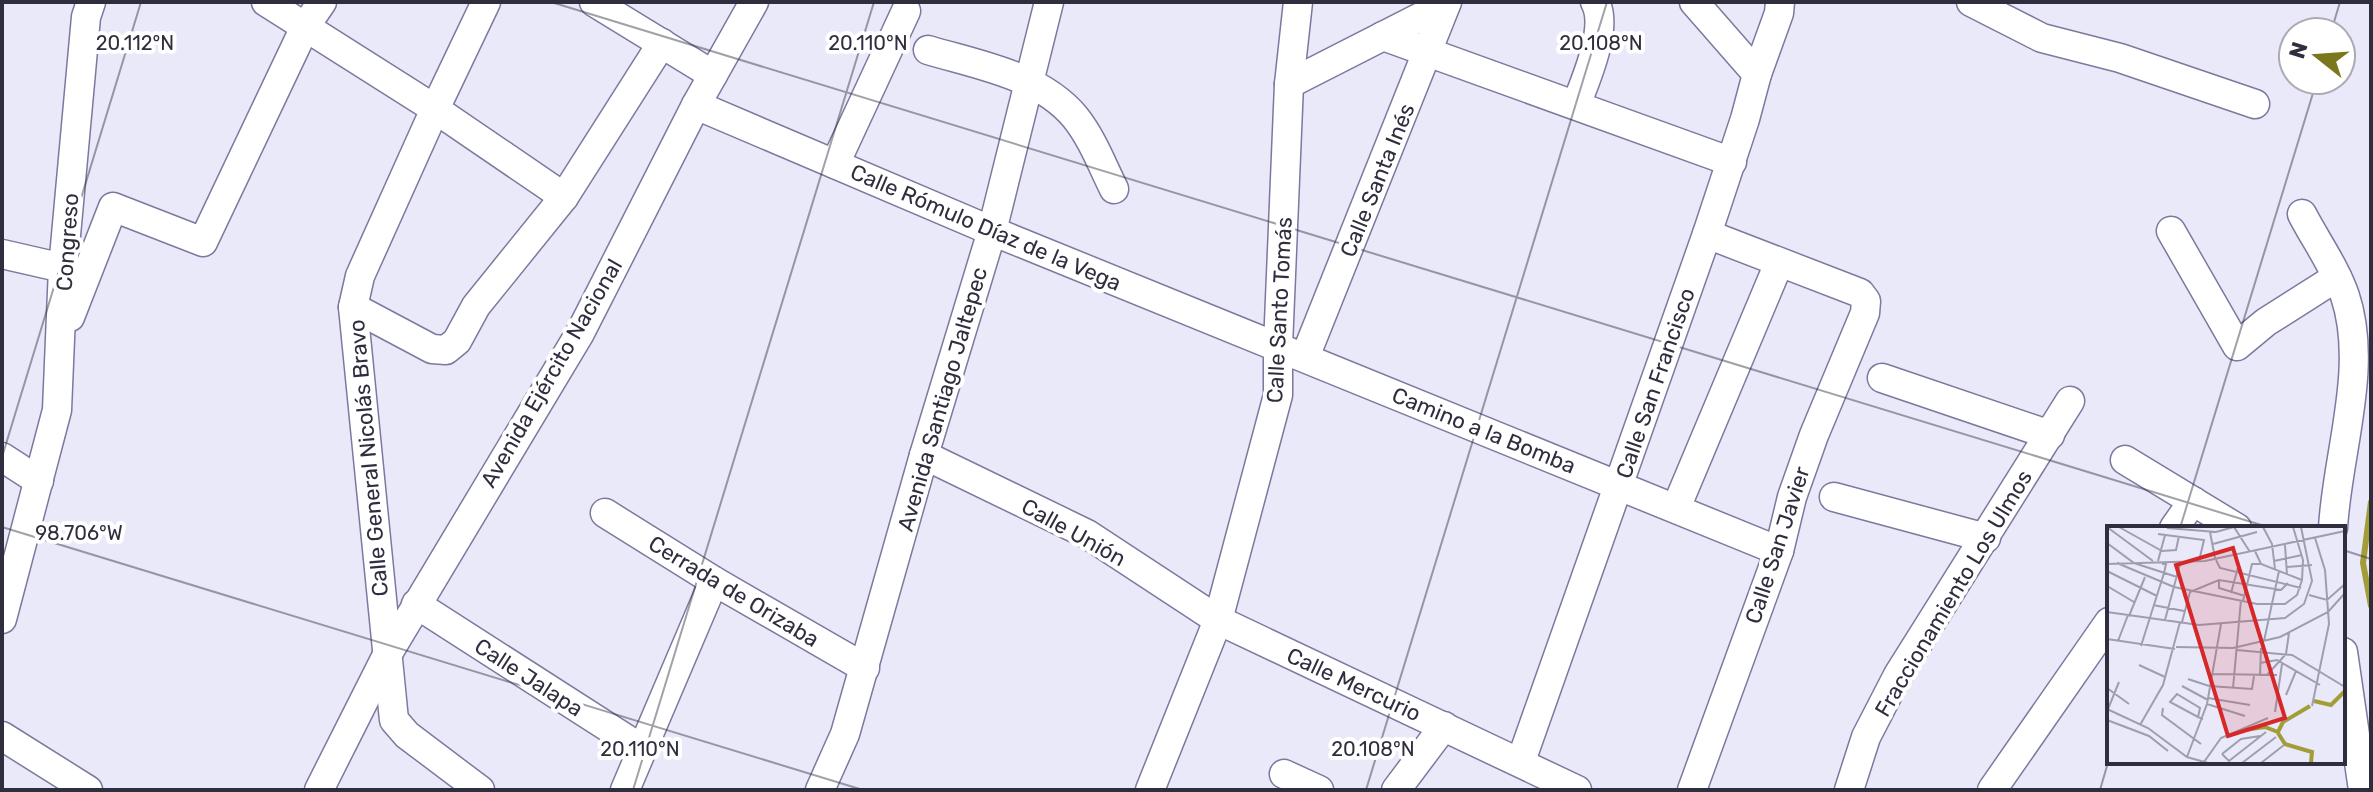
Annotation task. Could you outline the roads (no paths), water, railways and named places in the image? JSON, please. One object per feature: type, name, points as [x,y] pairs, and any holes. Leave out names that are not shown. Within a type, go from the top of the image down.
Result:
[{"type":"street","name":"Congreso","points":[[2,619],[57,410],[63,268],[86,17],[91,2]]},
{"type":"street","points":[[266,2],[435,109],[564,197]]},
{"type":"street","points":[[61,339],[113,207],[203,242],[305,27],[322,2]]},
{"type":"street","name":"Calle General Nicolás Bravo","points":[[477,789],[407,735],[394,720],[353,307],[360,276],[486,2]]},
{"type":"street","points":[[594,2],[713,75]]},
{"type":"street","name":"Avenida Ejército Nacional","points":[[319,790],[416,604],[580,333],[696,105],[754,2]]},
{"type":"street","name":"Avenida Santiago Jaltepec","points":[[820,790],[845,734],[924,455],[992,231],[1049,2]]},
{"type":"street","name":"Calle Santo Tomás","points":[[1150,790],[1218,620],[1278,395],[1289,84],[1298,2]]},
{"type":"street","points":[[1576,105],[1598,37],[1599,10],[1595,2]]},
{"type":"street","points":[[1694,2],[1757,74]]},
{"type":"street","points":[[1289,84],[1446,3]]},
{"type":"street","name":"Calle Santa Inés","points":[[1305,357],[1446,3]]},
{"type":"street","points":[[1976,3],[2042,38],[2120,58],[2255,104]]},
{"type":"street","name":"Calle San Francisco","points":[[1521,761],[1732,162],[1757,74],[1785,6]]},
{"type":"street","points":[[835,164],[906,11]]},
{"type":"street","points":[[1383,36],[1732,162]]},
{"type":"street","points":[[353,307],[432,349],[446,350],[457,341],[476,306],[564,197],[662,43]]},
{"type":"street","points":[[928,50],[1029,82],[1046,91],[1074,116],[1114,189]]},
{"type":"street","name":"Calle Rómulo Díaz de la Vega","points":[[696,105],[992,231],[1278,346]]},
{"type":"street","points":[[2302,214],[2337,277],[2353,332],[2351,401],[2333,526]]},
{"type":"street","points":[[2171,231],[2237,346],[2266,322],[2337,277]]},
{"type":"street","points":[[1676,508],[1779,263],[1707,234]]},
{"type":"street","points":[[2,254],[63,268]]},
{"type":"street","name":"Calle San Javier","points":[[1692,790],[1779,551],[1792,497],[1814,435],[1865,313],[1866,301],[1860,293],[1779,263]]},
{"type":"street","name":"Camino a la Bomba","points":[[1278,346],[1779,551]]},
{"type":"street","points":[[1882,378],[2050,435]]},
{"type":"street","name":"Fraccionamiento Los Ulmos","points":[[1849,790],[1866,737],[1898,675],[2070,401]]},
{"type":"street","name":"Calle Unión","points":[[924,455],[1087,534],[1218,620]]},
{"type":"street","points":[[2,457],[39,481]]},
{"type":"street","points":[[2125,460],[2234,526]]},
{"type":"street","points":[[1834,497],[1986,538]]},
{"type":"street","points":[[2175,526],[2193,501]]},
{"type":"street","name":"Cerrada de Orizaba","points":[[605,513],[714,581],[865,668]]},
{"type":"street","points":[[625,790],[714,581]]},
{"type":"street","name":"Calle Jalapa","points":[[416,604],[642,749]]},
{"type":"street","name":"Calle Mercurio","points":[[1218,620],[1521,761],[1561,786]]},
{"type":"street","points":[[1992,790],[2107,625]]},
{"type":"street","points":[[2345,666],[2363,790]]},
{"type":"street","points":[[1396,790],[1444,726]]},
{"type":"street","points":[[2,736],[88,790]]},
{"type":"street","points":[[1284,774],[1319,790]]},
{"type":"waterway","points":[[2371,502],[2363,563],[2371,606]]}]
